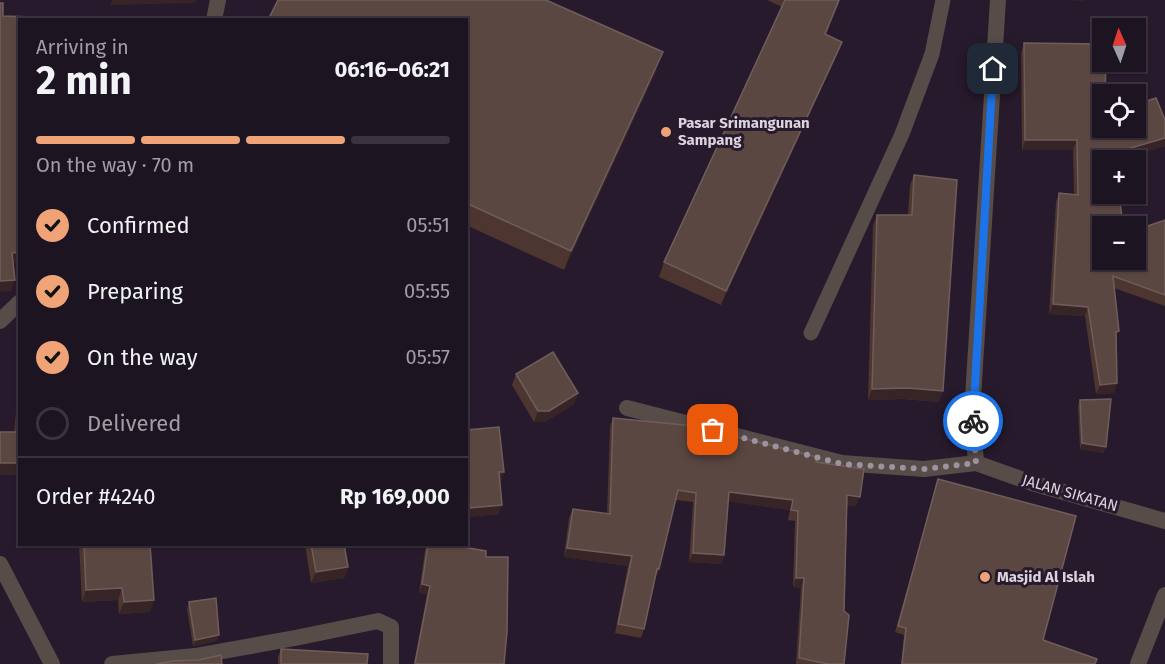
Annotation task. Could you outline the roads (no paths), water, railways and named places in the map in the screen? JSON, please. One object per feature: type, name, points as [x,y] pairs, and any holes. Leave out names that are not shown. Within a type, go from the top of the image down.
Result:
[{"type":"street","points":[[214,18],[218,0]]},
{"type":"street","points":[[627,408],[842,464],[924,469],[976,463],[972,413],[998,0]]},
{"type":"street","points":[[0,321],[18,304]]},
{"type":"street","name":"JALAN SIKATAN","points":[[976,463],[1032,483],[1165,521]]},
{"type":"street","points":[[0,564],[52,664]]},
{"type":"street","points":[[1138,664],[1165,595]]},
{"type":"street","points":[[112,664],[195,656],[378,621],[392,627],[391,664]]},
{"type":"lane","points":[[811,333],[902,134],[932,54],[943,0]]},
{"type":"place","name":"Pasar Srimangunan Sampang","points":[[666,132]]},
{"type":"place","name":"Masjid Al Islah","points":[[985,577]]}]
